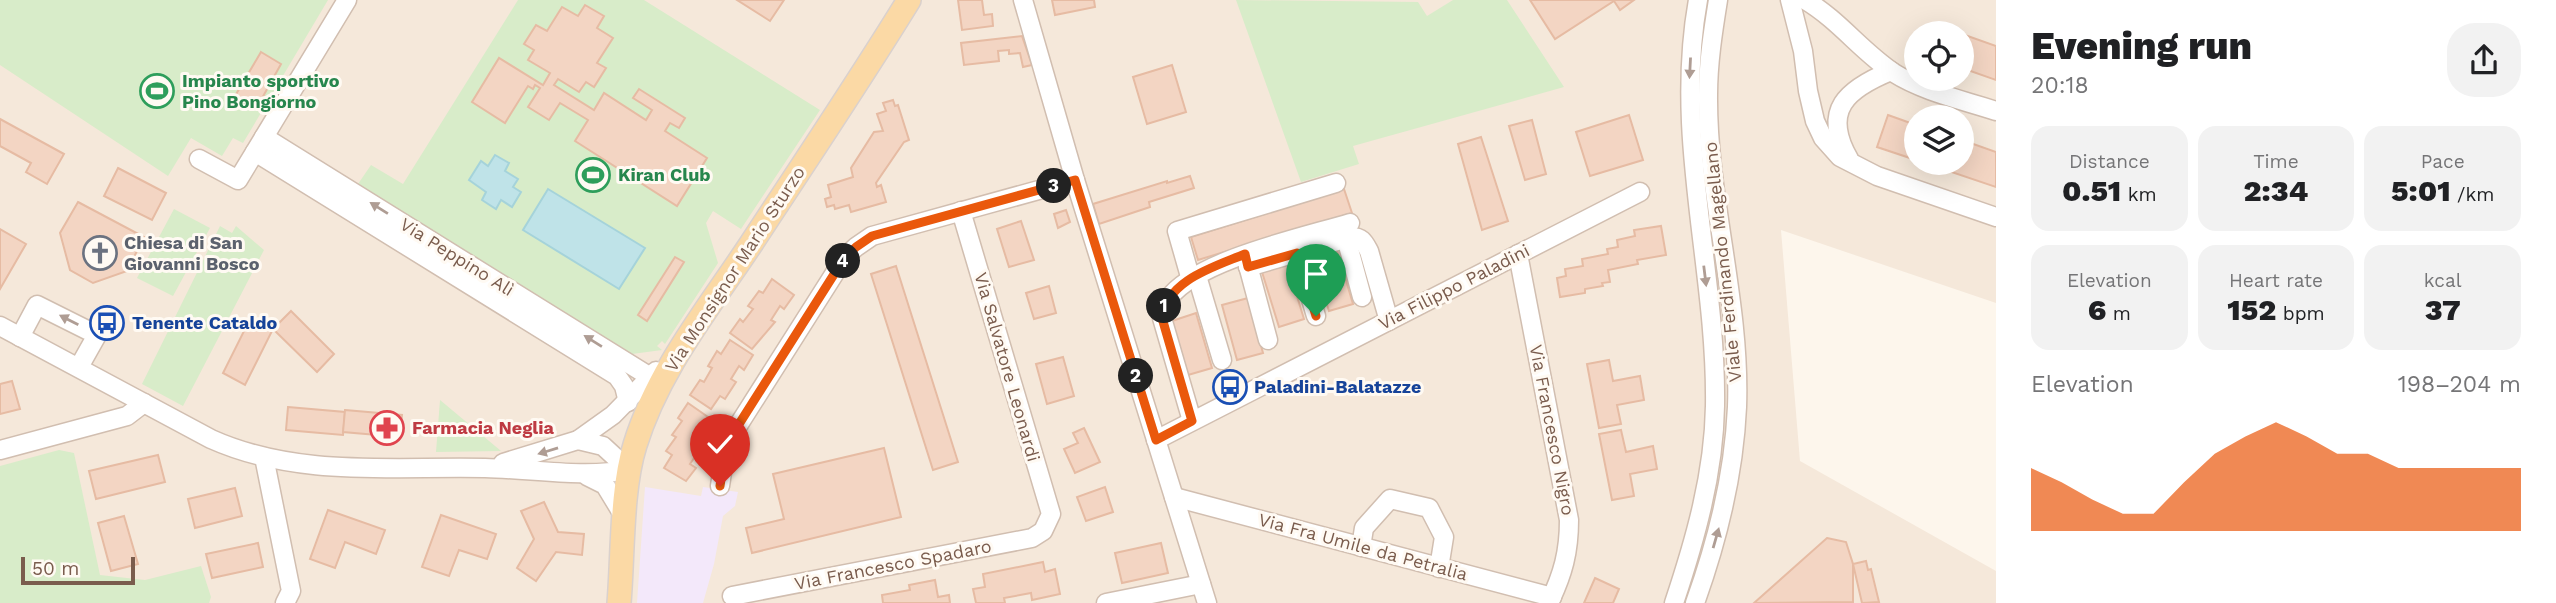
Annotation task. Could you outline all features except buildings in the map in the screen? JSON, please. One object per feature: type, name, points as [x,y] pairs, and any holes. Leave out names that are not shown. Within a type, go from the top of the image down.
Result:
[{"type":"main road","name":"Via Monsignor Mario Sturzo","points":[[620,603],[629,470],[655,380],[749,246],[909,0]]},
{"type":"street","points":[[200,159],[238,180],[347,0]]},
{"type":"street","points":[[1023,0],[1075,180],[1207,603]]},
{"type":"street","name":"Viale Ferdinando Magellano","points":[[1674,603],[1693,547],[1706,488],[1715,409],[1713,347],[1691,152],[1688,94],[1691,34],[1698,0]]},
{"type":"street","name":"Viale Ferdinando Magellano","points":[[1695,603],[1722,517],[1731,471],[1737,406],[1735,347],[1711,150],[1708,95],[1718,0]]},
{"type":"street","points":[[1790,0],[1803,51],[1815,121],[1824,138],[1840,157],[1877,176],[1996,217]]},
{"type":"street","points":[[1805,0],[1822,10],[1891,71],[1909,81],[1996,111]]},
{"type":"street","points":[[1852,165],[1838,134],[1837,118],[1843,103],[1865,82],[1891,71]]},
{"type":"street","name":"Via Peppino Alì","points":[[259,144],[655,380]]},
{"type":"street","name":"Via Peppino Alì","points":[[259,144],[617,376],[624,386],[628,402]]},
{"type":"street","points":[[720,486],[725,452],[734,432],[845,257],[856,247],[872,236],[1075,180]]},
{"type":"street","points":[[1222,359],[1177,231],[1336,183]]},
{"type":"street","name":"Via Filippo Paladini","points":[[1156,440],[1640,192]]},
{"type":"street","name":"Via Salvatore Leonardi","points":[[961,211],[1051,514],[1048,522]]},
{"type":"street","points":[[1247,261],[1297,253],[1348,231]]},
{"type":"street","points":[[1192,421],[1162,318],[1170,295],[1194,278],[1348,231],[1364,241],[1389,320]]},
{"type":"street","points":[[1348,231],[1362,296]]},
{"type":"street","points":[[1297,253],[1316,316]]},
{"type":"street","name":"Via Francesco Nigro","points":[[1518,254],[1569,520],[1569,547],[1562,574],[1550,600]]},
{"type":"street","points":[[1247,261],[1268,340]]},
{"type":"street","points":[[20,337],[37,304],[97,335],[79,368]]},
{"type":"street","points":[[0,326],[220,443],[264,457],[338,468],[484,468],[580,473],[629,470]]},
{"type":"street","points":[[484,468],[578,440],[655,380]]},
{"type":"street","points":[[0,450],[127,416],[144,403]]},
{"type":"street","points":[[578,440],[603,446],[629,470]]},
{"type":"street","points":[[264,457],[291,591],[285,603]]},
{"type":"street","points":[[580,473],[605,485],[625,519]]},
{"type":"street","name":"Via Fra Umile da Petralia","points":[[1174,497],[1550,600]]},
{"type":"street","points":[[1360,547],[1364,528],[1390,499],[1429,508],[1444,537],[1439,568]]},
{"type":"street","name":"Via Francesco Spadaro","points":[[732,596],[1032,538],[1043,531],[1048,522]]},
{"type":"street","points":[[1105,603],[1201,584]]},
{"type":"shaded area","points":[[0,0],[1996,0],[1996,303],[1781,230],[1800,461],[1996,571],[1996,603],[0,603]]},
{"type":"shaded area","points":[[645,487],[701,496],[703,487],[738,492],[735,506],[723,516],[703,603],[637,603]]},
{"type":"green space","name":"Impianto sportivo Pino Bongiorno","points":[[0,0],[328,0],[243,143],[233,138],[222,156],[191,138],[168,176],[0,65]]},
{"type":"green space","name":"Kiran Club","points":[[518,0],[644,0],[820,110],[741,229],[713,211],[706,223],[718,263],[665,344],[662,341],[657,346],[662,350],[632,354],[358,184],[371,165],[403,184]]},
{"type":"green space","points":[[1236,0],[1418,2],[1427,16],[1453,0],[1507,0],[1564,87],[1353,146],[1359,164],[1301,182]]},
{"type":"green space","points":[[174,209],[210,228],[173,296],[137,278]]},
{"type":"green space","points":[[220,226],[232,233],[236,226],[264,250],[183,406],[142,384]]},
{"type":"green space","points":[[440,400],[501,451],[436,452]]},
{"type":"green space","points":[[59,450],[74,453],[100,575],[145,580],[201,566],[211,597],[209,603],[0,603],[0,466]]},
{"type":"water","points":[[495,155],[509,163],[505,171],[518,179],[513,187],[521,192],[512,207],[501,200],[496,209],[482,200],[486,192],[469,180],[481,161],[488,166]]},
{"type":"water","points":[[548,189],[645,248],[619,289],[523,230]]},
{"type":"place","name":"Impianto sportivo Pino Bongiorno","points":[[157,91]]},
{"type":"place","name":"Kiran Club","points":[[593,175]]},
{"type":"place","name":"Chiesa di San Giovanni Bosco","points":[[100,253]]},
{"type":"place","name":"Tenente Cataldo","points":[[107,323]]},
{"type":"place","name":"Paladini-Balatazze","points":[[1230,387]]},
{"type":"place","name":"Farmacia Neglia","points":[[387,428]]},
{"type":"route","points":[[720,486],[725,452],[734,432],[845,257],[872,236],[1075,180],[1156,440],[1192,421],[1162,318],[1170,295],[1203,272],[1245,254],[1248,267],[1297,253],[1316,316]]}]
